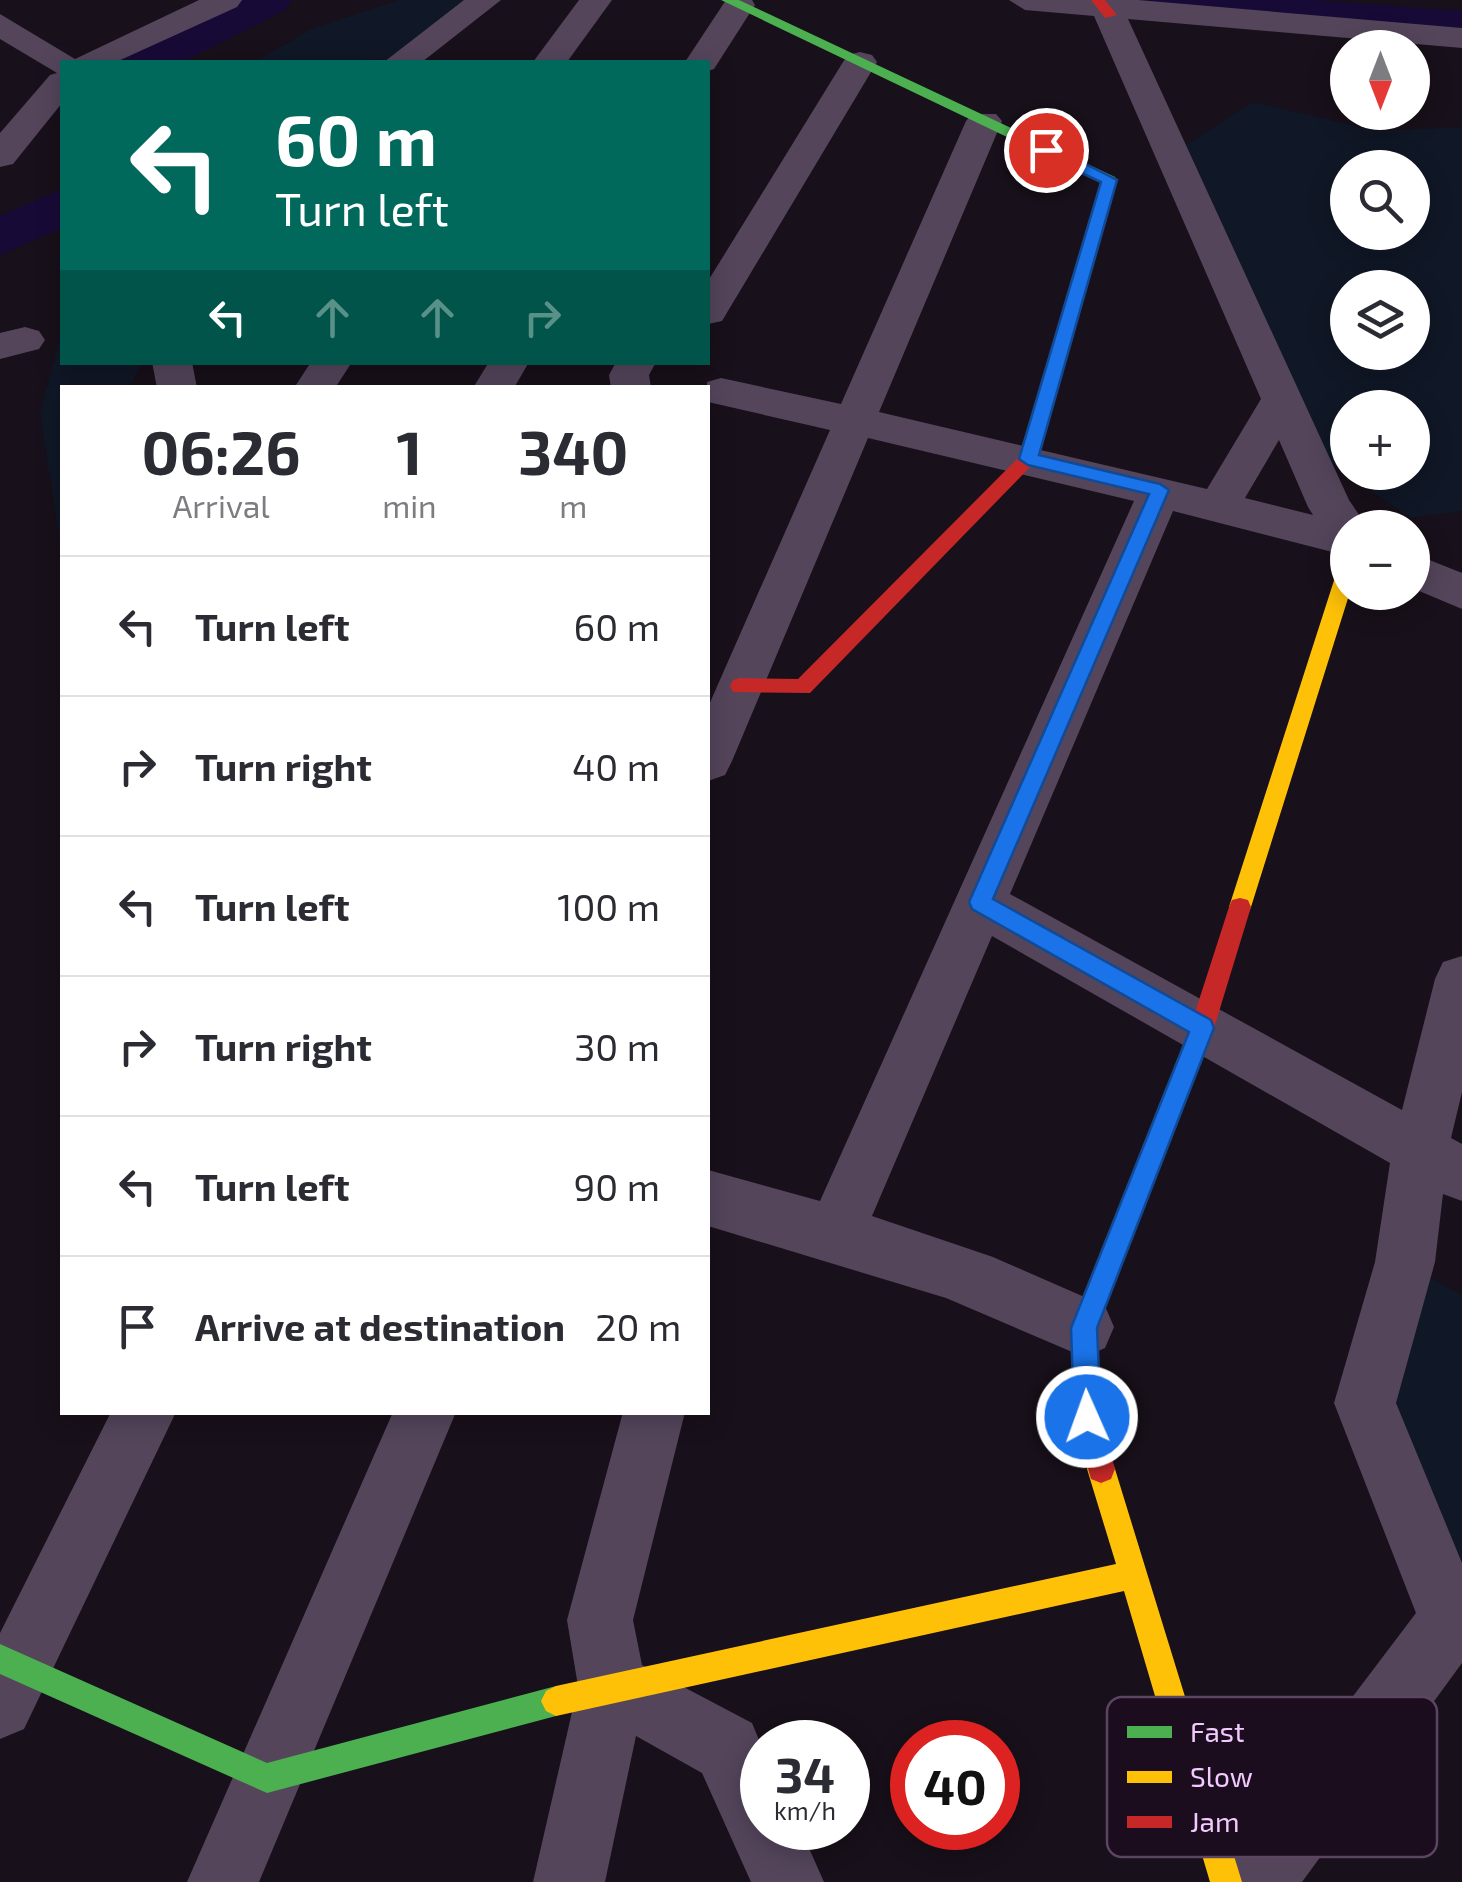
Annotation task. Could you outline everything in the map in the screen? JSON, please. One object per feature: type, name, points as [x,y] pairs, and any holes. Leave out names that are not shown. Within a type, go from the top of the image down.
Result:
[{"type":"street","points":[[94,60],[226,0]]},
{"type":"street","points":[[404,60],[484,0]]},
{"type":"street","points":[[551,60],[596,0]]},
{"type":"street","points":[[1025,0],[1462,38]]},
{"type":"street","points":[[703,60],[734,2],[1109,180],[1028,459],[803,687],[740,686]]},
{"type":"street","points":[[1104,7],[1332,510]]},
{"type":"street","points":[[0,24],[60,63]]},
{"type":"street","points":[[710,309],[860,62]]},
{"type":"street","points":[[0,156],[60,84]]},
{"type":"street","points":[[710,756],[984,121]]},
{"type":"street","points":[[713,383],[1160,490],[1330,535]]},
{"type":"street","points":[[1219,506],[1282,399]]},
{"type":"street","points":[[836,1232],[1160,490]]},
{"type":"street","points":[[1430,577],[1462,592]]},
{"type":"street","points":[[1168,1697],[1087,1417],[1084,1328],[1202,1028],[1335,610]]},
{"type":"street","points":[[980,902],[1441,1162]]},
{"type":"street","points":[[1395,1697],[1457,1614],[1365,1403],[1405,1262],[1441,1162],[1462,979]]},
{"type":"street","points":[[710,1201],[836,1232],[1020,1296],[1084,1328]]},
{"type":"street","points":[[142,1415],[7,1677],[267,1778],[612,1686],[1130,1575]]},
{"type":"street","points":[[223,1882],[424,1415]]},
{"type":"street","points":[[569,1882],[612,1686],[600,1620],[653,1415]]},
{"type":"street","points":[[612,1686],[727,1748],[740,1776]]},
{"type":"street","points":[[774,1850],[788,1882]]},
{"type":"street","points":[[1218,1857],[1226,1882]]},
{"type":"street","points":[[1258,1882],[1277,1857]]},
{"type":"shaded area","points":[[399,0],[469,0],[400,59],[258,60],[313,28]]},
{"type":"shaded area","points":[[1253,102],[1330,120],[1330,130],[1462,127],[1462,511],[1430,515],[1430,510],[1399,510],[1370,490],[1430,490],[1430,390],[1330,390],[1330,462],[1178,150]]},
{"type":"shaded area","points":[[60,339],[60,365],[140,365],[131,385],[60,385],[60,541],[40,413]]},
{"type":"shaded area","points":[[1423,1273],[1462,1296],[1462,1566],[1386,1412]]},
{"type":"waterway","points":[[148,60],[268,0]]},
{"type":"waterway","points":[[1125,0],[1462,26]]},
{"type":"waterway","points":[[0,238],[60,207]]},
{"type":"traffic: fast","points":[[728,0],[1109,180],[1075,297]]},
{"type":"traffic: fast","points":[[0,1659],[267,1778],[556,1701]]},
{"type":"traffic: slow","points":[[1240,907],[1335,610]]},
{"type":"traffic: slow","points":[[1101,1469],[1170,1697]]},
{"type":"traffic: slow","points":[[556,1701],[1130,1575]]},
{"type":"traffic: slow","points":[[1218,1857],[1226,1882]]},
{"type":"traffic: jam","points":[[1098,0],[1110,15]]},
{"type":"traffic: jam","points":[[740,686],[803,687],[1028,459],[1075,297]]},
{"type":"traffic: jam","points":[[1101,1469],[1087,1417],[1084,1327],[1202,1028],[1240,907]]},
{"type":"route","points":[[1046,150],[1109,180],[1028,459],[1160,490],[980,902],[1202,1028],[1084,1328],[1087,1417]]}]
